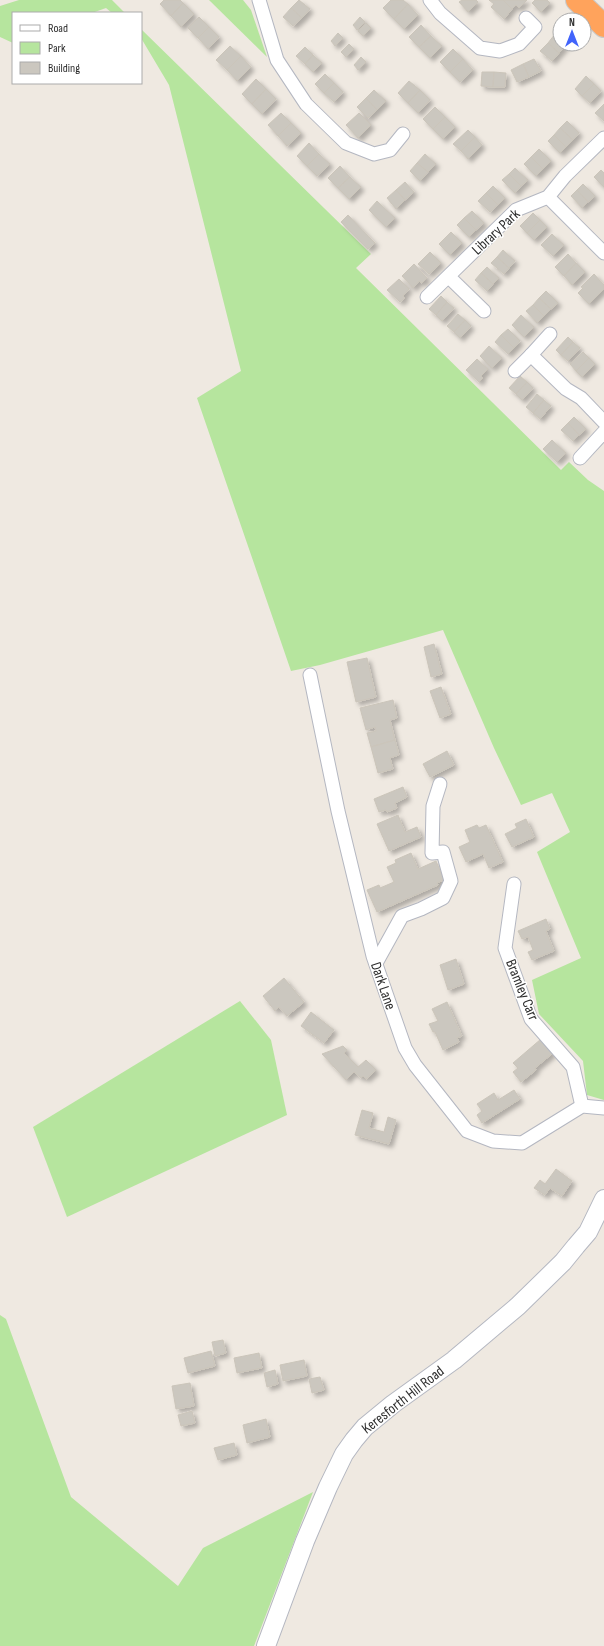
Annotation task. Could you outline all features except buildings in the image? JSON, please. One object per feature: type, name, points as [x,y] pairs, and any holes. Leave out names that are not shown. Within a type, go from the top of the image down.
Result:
[{"type":"highway","points":[[577,0],[604,26]]},
{"type":"main road","name":"Keresforth Hill Road","points":[[266,1646],[305,1541],[325,1494],[344,1454],[354,1440],[365,1427],[454,1360],[523,1301],[563,1262],[588,1232],[604,1199]]},
{"type":"street","points":[[259,0],[277,60],[306,104],[346,143],[374,154],[390,150],[403,134]]},
{"type":"street","points":[[430,0],[440,13],[480,48],[500,51],[519,44],[535,27],[526,18]]},
{"type":"street","points":[[604,138],[565,176],[548,197],[604,253]]},
{"type":"street","name":"Library Park","points":[[427,297],[516,210],[548,197]]},
{"type":"street","points":[[449,277],[484,311]]},
{"type":"street","points":[[515,371],[550,334]]},
{"type":"street","points":[[531,355],[566,389],[581,398],[604,422]]},
{"type":"street","points":[[580,458],[604,432]]},
{"type":"street","name":"Dark Lane","points":[[310,675],[338,812],[376,963],[404,1048],[415,1065],[467,1131],[493,1141],[522,1143],[582,1106]]},
{"type":"street","points":[[376,963],[402,916],[421,909],[443,898],[451,881],[443,852],[432,853],[433,806],[440,784]]},
{"type":"street","name":"Bramley Carr","points":[[514,884],[505,948],[531,1019],[573,1067],[582,1106]]},
{"type":"street","points":[[582,1106],[604,1108]]},
{"type":"green space","points":[[19,0],[112,0],[124,12],[111,12],[106,8],[95,12],[12,12],[12,43],[0,37],[0,6]]},
{"type":"green space","points":[[209,0],[243,0],[251,10],[267,57]]},
{"type":"green space","points":[[142,30],[371,254],[356,268],[561,470],[569,462],[588,480],[604,491],[604,1100],[587,1095],[583,1061],[539,1014],[532,980],[581,958],[537,852],[570,832],[552,793],[521,805],[494,748],[443,630],[320,665],[291,671],[197,398],[241,371],[169,85],[142,40]]},
{"type":"green space","points":[[240,1001],[271,1040],[287,1115],[67,1217],[33,1127]]},
{"type":"green space","points":[[0,1315],[6,1319],[71,1497],[178,1586],[203,1548],[313,1492],[254,1646],[0,1646]]}]
